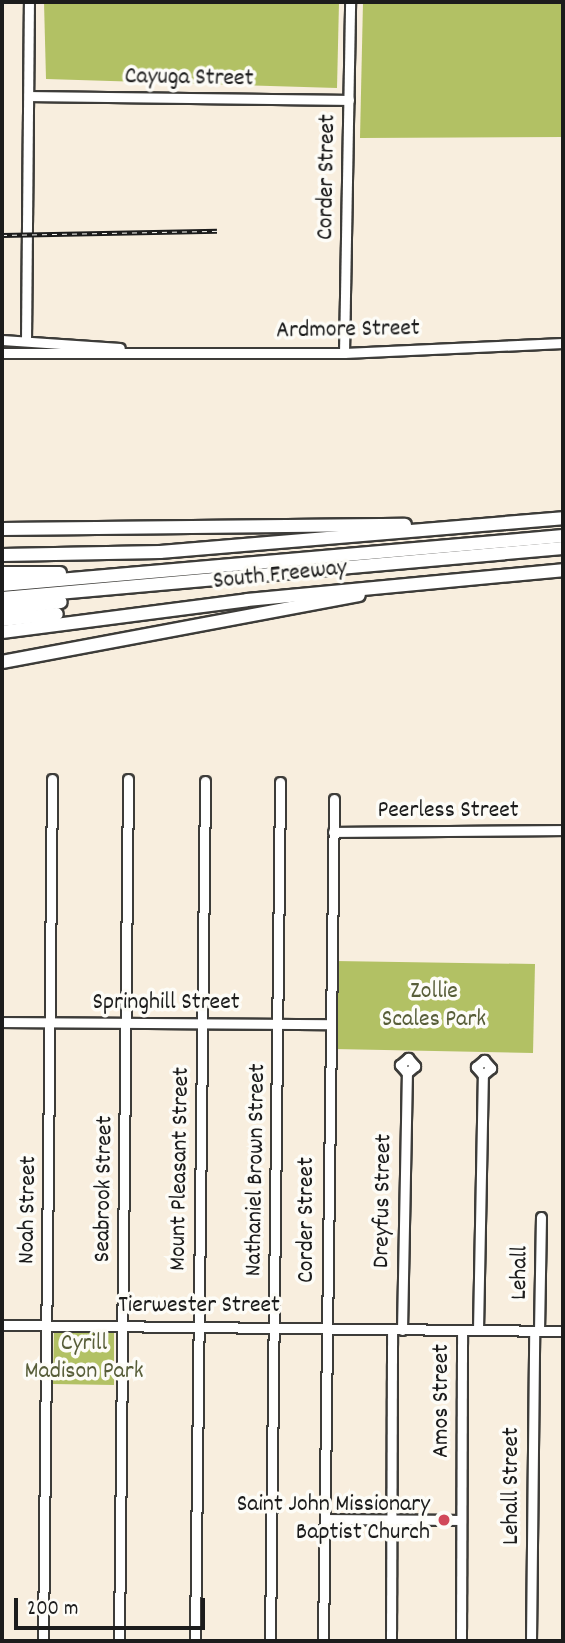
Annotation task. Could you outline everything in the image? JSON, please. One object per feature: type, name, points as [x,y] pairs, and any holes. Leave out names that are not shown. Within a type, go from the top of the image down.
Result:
[{"type":"highway","name":"South Freeway","points":[[2,558],[54,558],[563,518]]},
{"type":"highway","points":[[2,529],[507,522]]},
{"type":"highway","points":[[2,584],[200,571],[563,536]]},
{"type":"highway","points":[[2,598],[106,591],[563,548]]},
{"type":"highway","name":"South Freeway","points":[[2,632],[187,607],[563,570]]},
{"type":"highway","points":[[2,573],[200,571]]},
{"type":"highway","points":[[2,662],[409,584]]},
{"type":"highway","points":[[2,609],[106,591]]},
{"type":"highway","points":[[2,620],[187,607]]},
{"type":"street","points":[[26,340],[29,2]]},
{"type":"street","name":"Corder Street","points":[[344,353],[350,2]]},
{"type":"street","name":"Cayuga Street","points":[[30,96],[349,100]]},
{"type":"street","name":"Ardmore Street","points":[[2,340],[132,350]]},
{"type":"street","name":"Ardmore Street","points":[[2,353],[132,350],[344,353],[563,343]]},
{"type":"street","name":"Noah Street","points":[[43,1641],[52,779]]},
{"type":"street","name":"Seabrook Street","points":[[119,1641],[128,779]]},
{"type":"street","name":"Mount Pleasant Street","points":[[195,1641],[205,781]]},
{"type":"street","name":"Nathaniel Brown Street","points":[[270,1641],[280,782]]},
{"type":"street","name":"Corder Street","points":[[323,1641],[334,799]]},
{"type":"street","name":"Peerless Street","points":[[333,832],[563,830]]},
{"type":"street","name":"Springhill Street","points":[[2,1022],[329,1024]]},
{"type":"street","name":"Dreyfus Street","points":[[402,1330],[407,1073]]},
{"type":"street","name":"Amos Street","points":[[478,1330],[483,1075]]},
{"type":"street","name":"Lehall","points":[[536,1331],[541,1217]]},
{"type":"street","name":"Tierwester Street","points":[[2,1325],[563,1331]]},
{"type":"street","points":[[391,1641],[392,1329]]},
{"type":"street","name":"Amos Street","points":[[460,1641],[462,1330]]},
{"type":"street","name":"Lehall Street","points":[[531,1641],[536,1331]]},
{"type":"street","points":[[325,1519],[461,1520]]},
{"type":"green space","points":[[44,2],[339,2],[337,88],[46,79]]},
{"type":"green space","points":[[363,2],[561,2],[563,137],[360,138]]},
{"type":"green space","name":"Zollie Scales Park","points":[[335,961],[535,964],[533,1053],[334,1049]]},
{"type":"green space","name":"Cyrill Madison Park","points":[[54,1332],[114,1332],[114,1385],[53,1384]]},
{"type":"railway","points":[[2,235],[217,231]]},
{"type":"place","name":"Saint John Missionary Baptist Church","points":[[444,1520]]}]
